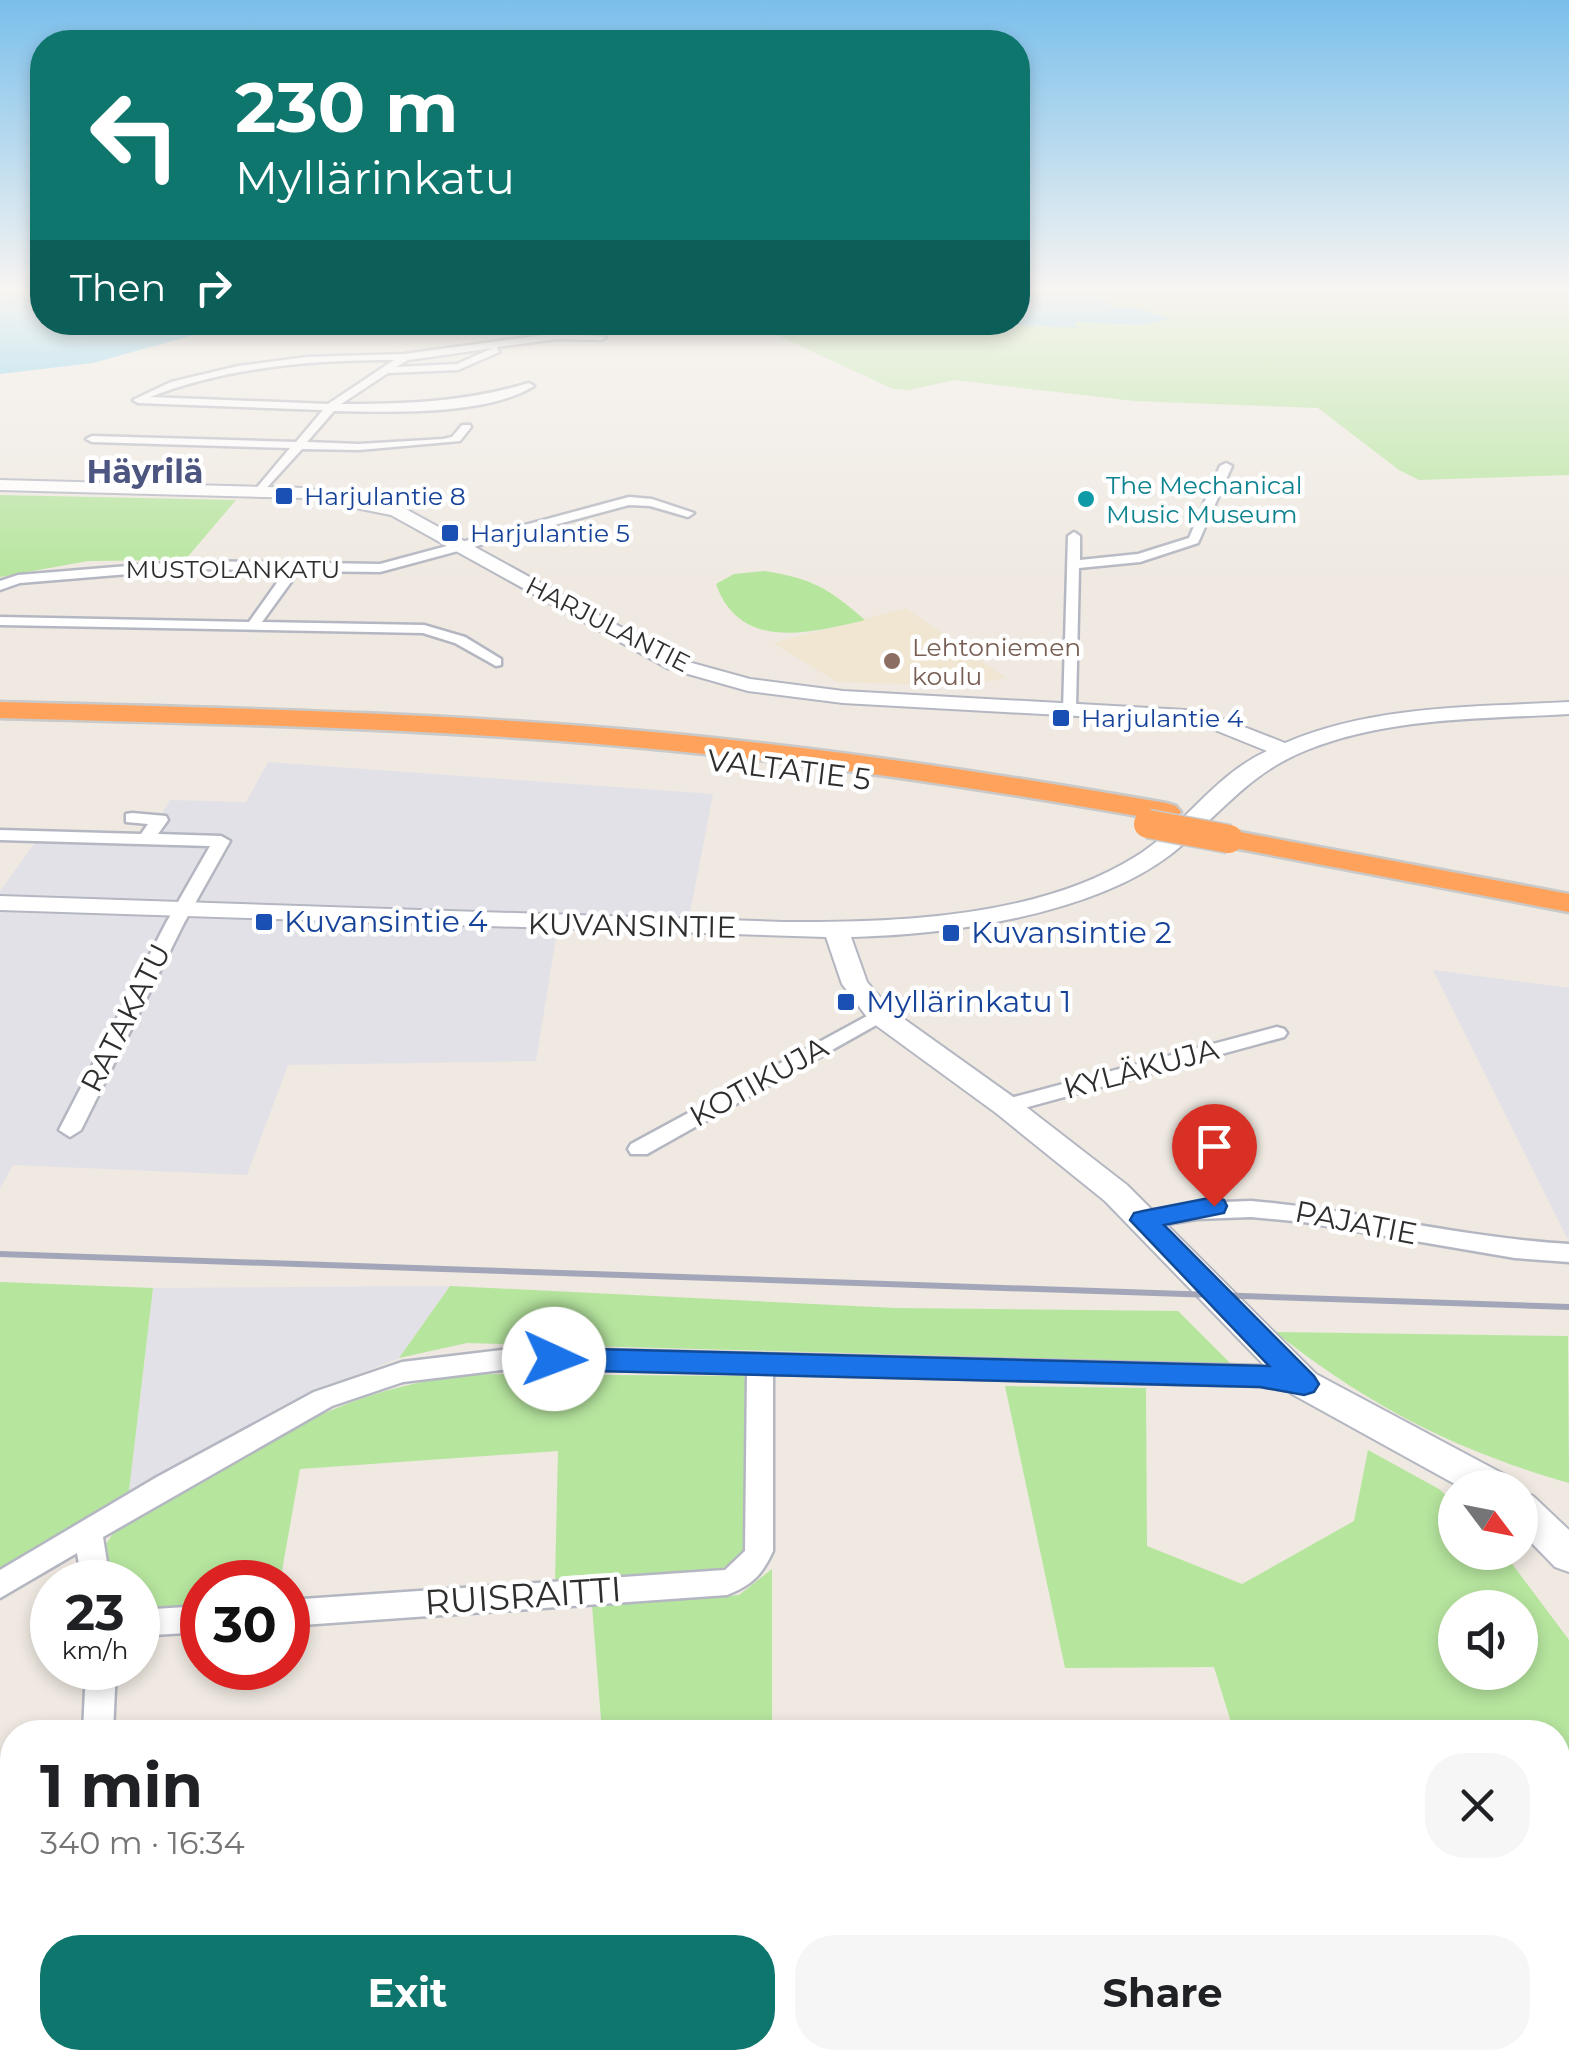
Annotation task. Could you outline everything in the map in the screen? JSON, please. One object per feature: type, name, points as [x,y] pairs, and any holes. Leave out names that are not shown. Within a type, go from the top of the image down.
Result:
[{"type":"highway","name":"VALTATIE 5","points":[[0,710],[362,722],[592,735],[869,764],[1236,832],[1569,886]]},
{"type":"highway","name":"VALTATIE 5","points":[[0,724],[449,739],[671,756],[1157,818]]},
{"type":"highway","name":"VALTATIE 5","points":[[1236,832],[1569,903]]},
{"type":"street","points":[[171,387],[138,400],[334,405],[452,403],[525,387]]},
{"type":"street","points":[[260,491],[334,405],[361,387]]},
{"type":"street","points":[[92,438],[359,447],[443,442],[456,439],[466,427]]},
{"type":"street","points":[[1072,565],[1140,558],[1194,540],[1226,466]]},
{"type":"street","name":"HARJULANTIE","points":[[0,485],[260,491],[359,500],[396,511],[674,664],[748,685],[844,697],[1185,716],[1222,724],[1285,751]]},
{"type":"street","name":"MUSTOLANKATU","points":[[0,586],[18,579],[155,567],[380,568],[465,548],[628,500],[654,500],[671,510],[688,513]]},
{"type":"street","points":[[1068,708],[1074,536]]},
{"type":"street","points":[[251,628],[294,568]]},
{"type":"street","name":"MUSTOLANKATU","points":[[0,621],[424,629],[460,640],[496,662]]},
{"type":"street","points":[[1285,751],[1383,722],[1569,708]]},
{"type":"street","name":"KUVANSINTIE","points":[[0,903],[507,924],[837,930],[980,916],[1046,901],[1088,886],[1159,852],[1227,788],[1260,763],[1285,751]]},
{"type":"street","points":[[0,835],[147,838],[160,820],[132,818]]},
{"type":"street","name":"RATAKATU","points":[[70,1130],[222,841],[147,838]]},
{"type":"street","points":[[837,930],[840,951],[855,984],[880,1015],[1006,1106],[1116,1193],[1304,1384],[1463,1470]]},
{"type":"street","name":"KOTIKUJA","points":[[639,1150],[880,1015]]},
{"type":"street","name":"KYLÄKUJA","points":[[1006,1106],[1277,1033]]},
{"type":"street","name":"PAJATIE","points":[[1143,1220],[1214,1206],[1271,1208],[1326,1214],[1476,1247],[1569,1254]]},
{"type":"street","points":[[0,1585],[323,1399],[402,1372],[520,1358],[1260,1376],[1304,1384]]},
{"type":"street","name":"RUISRAITTI","points":[[310,1611],[728,1582],[742,1576],[753,1566],[759,1550],[760,1366]]},
{"type":"street","points":[[1538,1526],[1569,1556]]},
{"type":"street","points":[[88,1532],[92,1560]]},
{"type":"street","points":[[99,1720],[100,1690]]},
{"type":"shaded area","name":"Lehtoniemen koulu","points":[[906,608],[1006,678],[964,686],[837,682],[773,643]]},
{"type":"shaded area","points":[[268,762],[713,794],[689,918],[560,913],[536,1061],[288,1065],[247,1175],[13,1165],[0,1189],[0,891],[45,829],[147,838],[170,800],[246,802]]},
{"type":"shaded area","points":[[1433,970],[1569,988],[1569,1238],[1567,1238]]},
{"type":"shaded area","points":[[450,1286],[399,1358],[317,1391],[129,1491],[153,1288]]},
{"type":"green space","points":[[888,387],[925,387],[909,390]]},
{"type":"green space","points":[[1011,387],[1569,387],[1569,475],[1419,480],[1399,470],[1318,408],[1134,401]]},
{"type":"green space","points":[[0,495],[236,500],[185,560],[88,561],[0,577]]},
{"type":"green space","points":[[765,571],[819,586],[865,620],[800,632],[759,629],[727,606],[716,584],[734,574]]},
{"type":"green space","points":[[0,1282],[153,1288],[129,1491],[0,1569]]},
{"type":"green space","points":[[450,1286],[895,1308],[1178,1311],[1230,1363],[467,1343],[399,1358]]},
{"type":"green space","points":[[1275,1332],[1568,1336],[1569,1483],[1488,1456],[1414,1423]]},
{"type":"green space","points":[[466,1374],[743,1376],[751,1384],[746,1550],[735,1562],[716,1571],[555,1582],[558,1451],[300,1469],[284,1560],[180,1560],[180,1610],[160,1612],[160,1560],[104,1560],[101,1552],[115,1530],[225,1465],[310,1420],[401,1387]]},
{"type":"green space","points":[[1005,1386],[1146,1388],[1147,1546],[1242,1584],[1354,1521],[1368,1450],[1438,1488],[1438,1570],[1517,1570],[1532,1590],[1438,1590],[1438,1690],[1538,1690],[1538,1599],[1569,1640],[1569,1720],[1230,1720],[1214,1667],[1065,1668]]},
{"type":"green space","points":[[772,1569],[772,1720],[601,1720],[592,1605],[739,1595]]},
{"type":"railway","points":[[0,1254],[1569,1307]]},
{"type":"place","name":"Harjulantie 8","points":[[284,496]]},
{"type":"place","name":"The Mechanical Music Museum","points":[[1086,499]]},
{"type":"place","name":"Harjulantie 5","points":[[450,533]]},
{"type":"place","name":"Lehtoniemen koulu","points":[[892,661]]},
{"type":"place","name":"Harjulantie 4","points":[[1061,718]]},
{"type":"place","name":"Kuvansintie 4","points":[[264,922]]},
{"type":"place","name":"Kuvansintie 2","points":[[951,933]]},
{"type":"place","name":"Myllärinkatu 1","points":[[846,1002]]},
{"type":"district","name":"Häyrilä","points":[[145,472]]},
{"type":"route","points":[[554,1359],[1260,1376],[1304,1384],[1143,1220],[1214,1206]]}]
